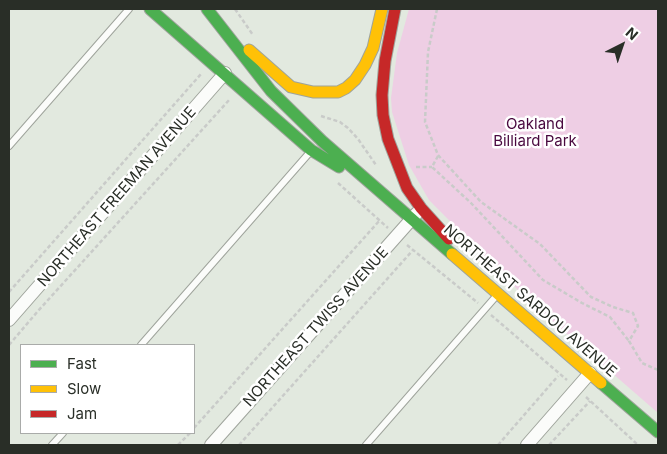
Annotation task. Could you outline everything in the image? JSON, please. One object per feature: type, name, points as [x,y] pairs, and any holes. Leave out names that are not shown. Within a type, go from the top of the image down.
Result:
[{"type":"street","name":"NORTHEAST SARDOU AVENUE","points":[[150,9],[311,150],[382,194]]},
{"type":"street","name":"NORTHEAST SARDOU AVENUE","points":[[207,9],[271,91],[322,141],[658,432]]},
{"type":"street","points":[[214,19],[291,87],[325,94],[338,92],[356,80],[373,48],[382,9]]},
{"type":"street","points":[[395,9],[385,61],[382,95],[383,115],[388,139],[400,174],[421,208],[499,294]]},
{"type":"street","name":"NORTHEAST FREEMAN AVENUE","points":[[9,320],[225,73]]},
{"type":"street","name":"NORTHEAST TWISS AVENUE","points":[[211,445],[421,208]]},
{"type":"street","points":[[527,445],[590,373]]},
{"type":"lane","points":[[9,146],[129,9]]},
{"type":"lane","points":[[141,344],[311,150]]},
{"type":"lane","points":[[366,445],[499,294]]},
{"type":"lane","points":[[52,445],[62,434]]},
{"type":"path","points":[[437,9],[428,52],[425,122],[438,155],[481,202],[540,244],[591,297],[613,307],[633,313],[638,326],[629,341]]},
{"type":"path","points":[[9,292],[206,69]]},
{"type":"path","points":[[9,346],[38,311],[235,94]]},
{"type":"path","points":[[438,155],[432,167],[471,203],[543,280],[610,317],[629,341],[642,363],[658,370]]},
{"type":"path","points":[[195,427],[380,220]]},
{"type":"path","points":[[239,445],[413,250]]},
{"type":"path","points":[[485,309],[638,445]]},
{"type":"path","points":[[498,445],[558,376]]},
{"type":"path","points":[[549,445],[590,401]]},
{"type":"path","points":[[178,445],[189,434]]},
{"type":"green space","name":"Oakland Billiard Park","points":[[409,9],[658,9],[658,413],[527,299],[429,200],[409,165],[392,112],[391,98],[397,53]]},
{"type":"traffic: fast","points":[[150,9],[311,150],[339,167]]},
{"type":"traffic: fast","points":[[207,9],[271,91],[322,141],[452,254]]},
{"type":"traffic: fast","points":[[601,383],[658,432]]},
{"type":"traffic: slow","points":[[249,50],[291,87],[313,92],[338,92],[355,80],[365,65],[373,48],[382,9]]},
{"type":"traffic: slow","points":[[452,254],[601,383]]},
{"type":"traffic: jam","points":[[395,9],[385,61],[382,95],[383,115],[388,139],[407,188],[421,208],[449,239]]}]
